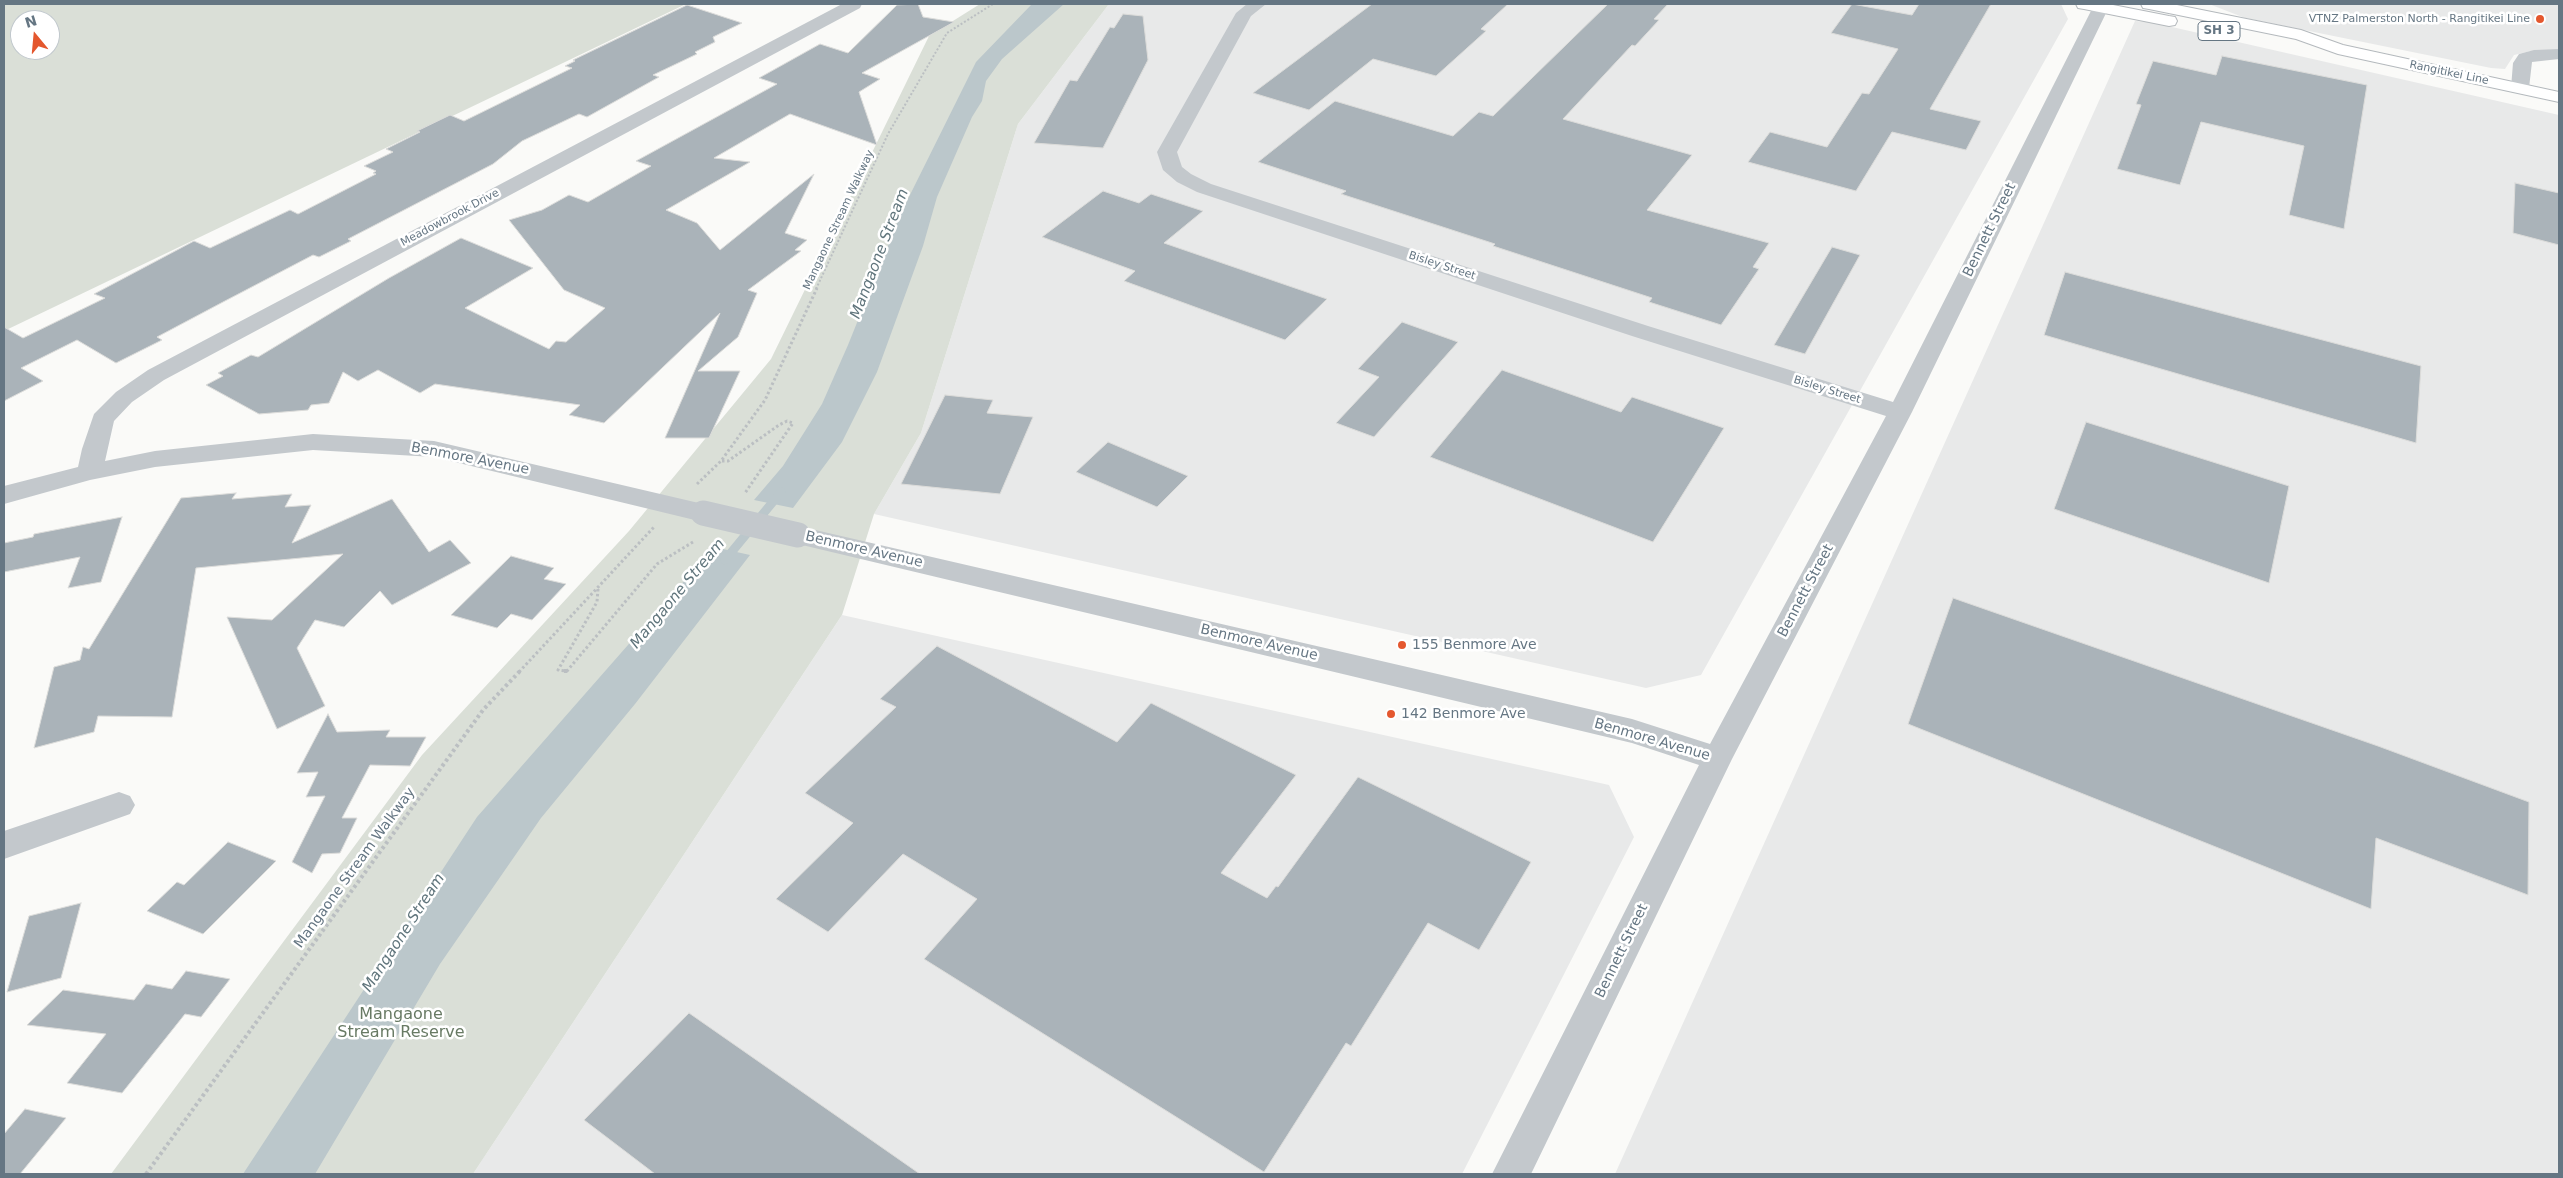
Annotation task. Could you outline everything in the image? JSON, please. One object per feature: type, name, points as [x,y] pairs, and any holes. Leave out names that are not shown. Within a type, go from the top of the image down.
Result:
[{"type":"highway","name":"Rangitikei Line","points":[[2150,4],[2301,35],[2338,49]]},
{"type":"highway","name":"Rangitikei Line","points":[[2093,5],[2291,46],[2338,49],[2559,97]]},
{"type":"street","name":"Meadowbrook Drive","points":[[90,472],[94,449],[103,419],[124,397],[156,375],[854,4]]},
{"type":"street","name":"Bisley Street","points":[[1258,4],[1244,13],[1167,152],[1173,170],[1184,178],[1204,188],[1574,309],[1900,412]]},
{"type":"street","name":"Bennett Street","points":[[1511,1174],[1717,759],[1900,412],[2093,5]]},
{"type":"street","points":[[2520,88],[2522,63],[2525,58],[2534,55],[2559,54]]},
{"type":"street","name":"Benmore Avenue","points":[[4,495],[90,472],[155,459],[233,449],[313,442],[374,444],[434,449],[1632,731],[1683,746],[1717,759]]},
{"type":"street","points":[[4,845],[119,805]]},
{"type":"path","name":"Mangaone Stream Walkway","points":[[146,1174],[484,710],[674,505],[721,461],[766,400],[888,134],[946,33],[992,4]]},
{"type":"path","name":"Mangaone Stream Walkway","points":[[721,461],[728,461],[779,425],[787,421],[793,423],[742,495]]},
{"type":"path","name":"Mangaone Stream Walkway","points":[[598,588],[597,602],[558,670],[567,670],[657,564],[699,538]]},
{"type":"shaded area","points":[[1109,4],[2061,4],[2068,19],[1701,675],[1646,688],[874,514],[921,433],[1018,124]]},
{"type":"shaded area","points":[[2209,4],[2559,4],[2559,52],[2531,51],[2514,55],[2505,69],[2491,68],[2245,18]]},
{"type":"shaded area","points":[[2135,21],[2150,22],[2559,115],[2559,1174],[1615,1174]]},
{"type":"shaded area","points":[[842,615],[1609,785],[1634,837],[1462,1174],[473,1174]]},
{"type":"green space","points":[[4,4],[686,4],[4,331]]},
{"type":"green space","name":"Mangaone Stream Reserve","points":[[980,4],[1109,4],[1018,124],[921,433],[874,514],[842,615],[473,1174],[111,1174],[422,755],[629,531],[771,359],[929,36]]},
{"type":"water","points":[[1032,4],[1064,4],[1002,59],[986,81],[982,101],[972,117],[937,197],[923,246],[877,372],[842,442],[793,508],[754,500],[783,466],[822,404],[902,211],[976,62]]},
{"type":"water","points":[[714,547],[750,555],[635,704],[541,818],[440,964],[315,1174],[243,1174],[477,817]]},
{"type":"building","points":[[918,4],[923,17],[954,22],[862,73],[880,79],[859,92],[877,145],[790,114],[714,158],[750,162],[666,210],[697,223],[720,250],[814,174],[785,233],[807,240],[795,250],[801,251],[748,290],[757,293],[738,337],[698,371],[740,371],[709,438],[665,438],[720,313],[604,423],[569,415],[580,405],[435,384],[420,393],[378,370],[358,381],[343,372],[329,403],[311,405],[308,410],[259,414],[206,385],[223,376],[218,373],[251,355],[258,357],[389,278],[461,238],[533,268],[465,308],[549,349],[556,341],[566,342],[605,308],[564,290],[509,220],[542,210],[569,195],[588,202],[651,166],[636,161],[777,84],[759,78],[820,44],[848,53],[897,5]]},
{"type":"building","points":[[1372,4],[1508,4],[1481,29],[1486,31],[1436,76],[1373,59],[1309,110],[1253,93]]},
{"type":"building","points":[[1608,4],[1668,4],[1654,19],[1659,20],[1635,46],[1632,45],[1563,119],[1692,155],[1647,210],[1769,243],[1753,267],[1759,269],[1721,325],[1649,302],[1652,298],[1341,194],[1346,191],[1258,162],[1335,101],[1453,136],[1479,112],[1493,116]]},
{"type":"building","points":[[1852,4],[1912,15],[1919,4],[1991,4],[1930,109],[1981,121],[1966,150],[1892,132],[1856,191],[1748,162],[1770,132],[1827,147],[1862,93],[1869,94],[1898,49],[1831,33]]},
{"type":"building","points":[[687,5],[742,23],[713,37],[715,42],[695,52],[697,54],[653,75],[659,77],[587,117],[579,114],[522,141],[493,164],[348,239],[351,241],[319,257],[313,255],[223,302],[157,337],[162,340],[116,363],[77,340],[21,368],[43,381],[4,401],[4,327],[23,338],[105,298],[94,294],[194,241],[210,248],[290,210],[298,214],[376,174],[373,173],[376,171],[364,166],[393,152],[386,149],[420,132],[417,131],[450,115],[464,121],[572,68],[565,66],[575,61],[573,60]]},
{"type":"building","points":[[1123,14],[1143,16],[1148,60],[1103,148],[1034,143],[1070,80],[1077,81],[1110,27],[1114,28]]},
{"type":"building","points":[[2222,56],[2367,85],[2344,229],[2289,215],[2304,146],[2201,122],[2180,185],[2117,169],[2141,105],[2136,104],[2153,61],[2216,75]]},
{"type":"building","points":[[2515,183],[2559,193],[2559,245],[2513,233]]},
{"type":"building","points":[[1103,191],[1139,203],[1151,194],[1203,211],[1164,243],[1327,299],[1285,340],[1124,281],[1135,271],[1042,237]]},
{"type":"building","points":[[1832,247],[1860,255],[1805,354],[1774,345]]},
{"type":"building","points":[[2065,272],[2421,366],[2416,443],[2044,335]]},
{"type":"building","points":[[1402,322],[1458,342],[1374,437],[1336,423],[1379,377],[1358,369]]},
{"type":"building","points":[[1502,370],[1621,412],[1632,397],[1724,428],[1653,542],[1430,457]]},
{"type":"building","points":[[945,395],[993,400],[987,413],[1033,417],[1000,494],[901,484]]},
{"type":"building","points":[[2086,422],[2289,486],[2269,583],[2054,509]]},
{"type":"building","points":[[1108,442],[1188,476],[1157,507],[1076,472]]},
{"type":"building","points":[[236,493],[232,499],[292,494],[285,507],[311,505],[292,543],[392,499],[429,552],[450,540],[471,563],[392,605],[380,591],[344,627],[315,620],[297,648],[325,706],[277,729],[227,617],[272,620],[343,554],[196,568],[172,717],[98,716],[94,732],[34,748],[54,667],[80,660],[83,647],[89,649],[181,498]]},
{"type":"building","points":[[122,517],[101,582],[68,588],[80,557],[4,572],[4,543],[33,537],[34,534]]},
{"type":"building","points":[[511,556],[554,568],[544,579],[566,584],[532,620],[511,614],[497,628],[451,615]]},
{"type":"building","points":[[1953,598],[2378,746],[2529,802],[2528,895],[2376,838],[2371,909],[1908,724]]},
{"type":"building","points":[[937,646],[1117,742],[1151,703],[1296,775],[1221,873],[1267,898],[1276,886],[1278,887],[1358,777],[1531,862],[1479,950],[1428,923],[1351,1046],[1346,1043],[1264,1172],[924,959],[977,899],[903,854],[828,932],[776,899],[853,823],[805,793],[896,707],[880,699]]},
{"type":"building","points":[[328,714],[337,732],[390,730],[386,737],[426,737],[410,766],[370,765],[342,818],[357,818],[340,853],[322,854],[312,873],[292,862],[325,796],[306,797],[318,772],[297,773]]},
{"type":"building","points":[[228,842],[276,861],[203,934],[147,911],[177,882],[184,885]]},
{"type":"building","points":[[81,903],[61,978],[7,992],[29,916]]},
{"type":"building","points":[[186,971],[230,979],[201,1017],[185,1014],[122,1093],[67,1083],[106,1034],[27,1025],[63,990],[134,1000],[146,984],[172,989]]},
{"type":"building","points":[[689,1013],[920,1174],[655,1174],[584,1120]]},
{"type":"building","points":[[25,1109],[66,1118],[20,1174],[4,1174],[4,1134]]},
{"type":"waterway","name":"Mangaone Stream","points":[[725,560],[781,492]]},
{"type":"place","name":"VTNZ Palmerston North - Rangitikei Line","points":[[2540,19]]},
{"type":"place","name":"155 Benmore Ave","points":[[1402,645]]},
{"type":"place","name":"142 Benmore Ave","points":[[1391,714]]}]
